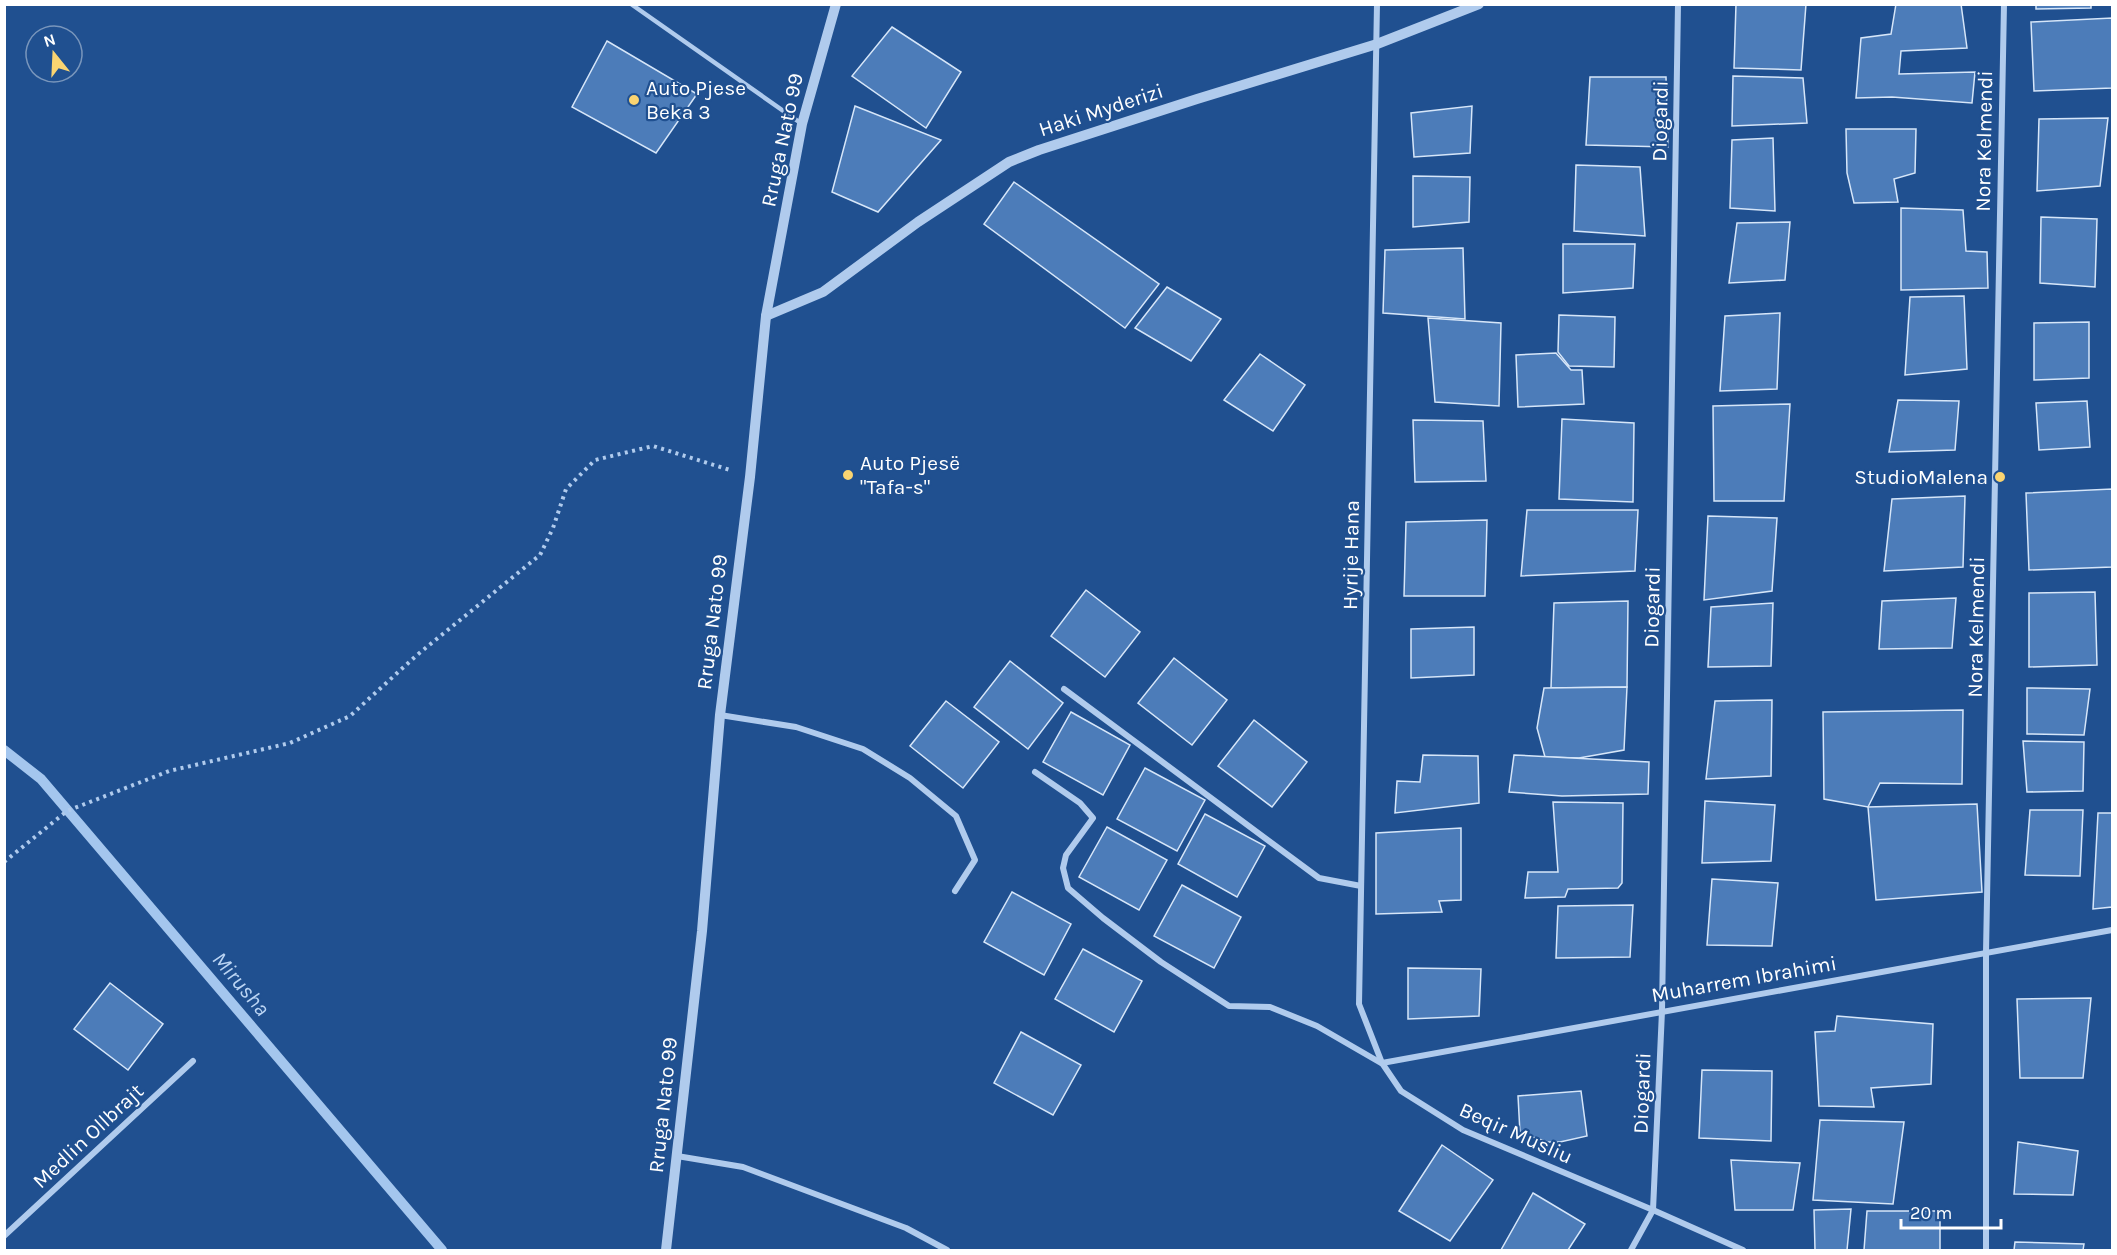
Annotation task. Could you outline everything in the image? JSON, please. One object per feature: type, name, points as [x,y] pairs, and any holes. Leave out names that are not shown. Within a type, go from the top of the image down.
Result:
[{"type":"street","name":"Rruga Nato 99","points":[[666,1250],[702,931],[720,715],[750,477],[766,316],[802,124],[836,4]]},
{"type":"street","name":"Hyrije Hana","points":[[1377,4],[1359,1004],[1382,1063]]},
{"type":"street","name":"Haki Myderizi","points":[[766,316],[823,292],[918,222],[1009,162],[1039,150],[1197,99],[1377,44],[1479,4]]},
{"type":"street","name":"Diogardi","points":[[1653,1210],[1662,1011],[1678,4]]},
{"type":"street","name":"Nora Kelmendi","points":[[1986,1251],[1986,952],[2004,4]]},
{"type":"street","points":[[1064,689],[1319,878],[1361,886]]},
{"type":"street","points":[[720,715],[796,727],[863,749],[909,778],[956,816],[975,860],[955,891]]},
{"type":"street","points":[[1035,772],[1080,803],[1093,818],[1066,855],[1063,868],[1068,888],[1103,918],[1161,962],[1229,1006],[1270,1007],[1317,1026],[1382,1063]]},
{"type":"street","name":"Muharrem Ibrahimi","points":[[1382,1063],[2112,930]]},
{"type":"street","name":"Medlin Ollbrajt","points":[[4,1236],[193,1060]]},
{"type":"street","name":"Beqir Musliu","points":[[1382,1063],[1401,1092],[1463,1130],[1653,1210],[1743,1251]]},
{"type":"street","points":[[677,1156],[743,1167],[906,1228],[947,1251]]},
{"type":"street","points":[[1631,1251],[1653,1210]]},
{"type":"lane","points":[[631,4],[802,124]]},
{"type":"path","points":[[4,862],[67,812],[169,771],[290,743],[350,716],[417,656],[540,555],[553,528],[566,489],[595,460],[653,446],[750,477]]},
{"type":"building","points":[[1736,4],[1806,4],[1801,70],[1734,68]]},
{"type":"building","points":[[1896,4],[1961,4],[1967,48],[1901,51],[1899,74],[1975,72],[1972,103],[1892,97],[1856,98],[1861,38],[1891,34]]},
{"type":"building","points":[[2036,4],[2091,4],[2091,8],[2036,9]]},
{"type":"building","points":[[2112,18],[2112,88],[2034,91],[2031,22]]},
{"type":"building","points":[[892,27],[961,72],[926,128],[852,76]]},
{"type":"building","name":"Auto Pjese Beka 3","points":[[607,41],[697,94],[656,153],[572,107]]},
{"type":"building","points":[[1733,76],[1803,78],[1807,123],[1732,126]]},
{"type":"building","points":[[1590,77],[1666,77],[1668,147],[1586,145]]},
{"type":"building","points":[[855,106],[941,140],[878,212],[832,192]]},
{"type":"building","points":[[1472,106],[1470,153],[1414,157],[1411,113]]},
{"type":"building","points":[[2108,118],[2100,186],[2037,191],[2039,119]]},
{"type":"building","points":[[1846,129],[1916,129],[1915,173],[1894,179],[1898,202],[1854,203],[1847,173]]},
{"type":"building","points":[[1773,138],[1775,211],[1730,208],[1732,140]]},
{"type":"building","points":[[1576,165],[1640,167],[1645,236],[1574,231]]},
{"type":"building","points":[[1413,176],[1470,177],[1469,222],[1413,227]]},
{"type":"building","points":[[1014,182],[1159,284],[1125,328],[984,224]]},
{"type":"building","points":[[1901,208],[1963,210],[1966,251],[1987,252],[1988,288],[1901,290]]},
{"type":"building","points":[[2041,217],[2097,219],[2095,287],[2040,283]]},
{"type":"building","points":[[1790,222],[1785,280],[1729,283],[1737,223]]},
{"type":"building","points":[[1563,244],[1635,244],[1633,288],[1563,293]]},
{"type":"building","points":[[1463,248],[1465,319],[1383,313],[1385,250]]},
{"type":"building","points":[[1167,287],[1221,319],[1191,361],[1135,328]]},
{"type":"building","points":[[1964,296],[1967,369],[1905,375],[1910,297]]},
{"type":"building","points":[[1780,313],[1777,389],[1720,391],[1725,316]]},
{"type":"building","points":[[1559,315],[1615,317],[1614,367],[1569,366],[1558,352]]},
{"type":"building","points":[[1428,318],[1501,323],[1499,406],[1435,402]]},
{"type":"building","points":[[2089,322],[2089,378],[2034,380],[2034,323]]},
{"type":"building","points":[[1556,353],[1571,370],[1582,370],[1584,404],[1518,407],[1516,355]]},
{"type":"building","points":[[1260,354],[1305,385],[1273,431],[1224,400]]},
{"type":"building","points":[[1898,400],[1959,401],[1955,450],[1889,452]]},
{"type":"building","points":[[2087,401],[2090,447],[2039,450],[2036,403]]},
{"type":"building","points":[[1790,404],[1784,501],[1714,501],[1713,406]]},
{"type":"building","points":[[1562,419],[1634,423],[1633,502],[1559,499]]},
{"type":"building","points":[[1413,420],[1483,421],[1486,481],[1415,482]]},
{"type":"building","points":[[2112,489],[2112,567],[2029,570],[2026,493]]},
{"type":"building","points":[[1965,496],[1963,567],[1884,571],[1892,499]]},
{"type":"building","points":[[1527,510],[1638,510],[1635,571],[1521,576]]},
{"type":"building","points":[[1708,516],[1777,518],[1772,591],[1704,600]]},
{"type":"building","points":[[1487,520],[1485,596],[1404,596],[1406,522]]},
{"type":"building","points":[[1086,590],[1140,632],[1105,677],[1051,636]]},
{"type":"building","points":[[2095,592],[2097,665],[2029,667],[2029,593]]},
{"type":"building","points":[[1956,598],[1952,648],[1879,649],[1882,601]]},
{"type":"building","points":[[1628,601],[1627,687],[1551,688],[1554,603]]},
{"type":"building","points":[[1773,603],[1771,666],[1708,667],[1711,607]]},
{"type":"building","points":[[1474,627],[1474,675],[1411,678],[1411,629]]},
{"type":"building","points":[[1174,658],[1227,700],[1192,745],[1138,703]]},
{"type":"building","points":[[1010,661],[1063,703],[1028,749],[974,707]]},
{"type":"building","points":[[1627,687],[1624,750],[1579,758],[1545,757],[1537,728],[1544,688]]},
{"type":"building","points":[[2027,688],[2090,689],[2084,735],[2027,734]]},
{"type":"building","points":[[1772,700],[1771,776],[1706,779],[1715,701]]},
{"type":"building","points":[[946,701],[999,742],[963,788],[910,746]]},
{"type":"building","points":[[1963,710],[1962,784],[1880,783],[1868,807],[1824,799],[1823,712]]},
{"type":"building","points":[[1071,712],[1130,745],[1103,795],[1043,762]]},
{"type":"building","points":[[1254,720],[1307,762],[1272,807],[1218,766]]},
{"type":"building","points":[[2023,741],[2084,742],[2083,791],[2027,792]]},
{"type":"building","points":[[1423,755],[1478,756],[1479,803],[1395,813],[1397,781],[1420,782]]},
{"type":"building","points":[[1514,755],[1649,762],[1648,794],[1562,796],[1509,792]]},
{"type":"building","points":[[1145,768],[1205,800],[1177,851],[1117,819]]},
{"type":"building","points":[[1705,801],[1775,805],[1771,861],[1702,863]]},
{"type":"building","points":[[1553,802],[1623,803],[1622,883],[1618,888],[1568,889],[1565,897],[1525,898],[1528,872],[1558,872]]},
{"type":"building","points":[[1977,804],[1982,892],[1876,900],[1868,807]]},
{"type":"building","points":[[2030,810],[2083,810],[2080,876],[2025,875]]},
{"type":"building","points":[[2098,813],[2112,813],[2112,907],[2093,909]]},
{"type":"building","points":[[1205,814],[1265,846],[1237,897],[1178,864]]},
{"type":"building","points":[[1107,827],[1167,860],[1139,910],[1079,877]]},
{"type":"building","points":[[1461,828],[1461,900],[1439,901],[1442,912],[1376,914],[1376,833]]},
{"type":"building","points":[[1712,879],[1778,883],[1772,946],[1707,945]]},
{"type":"building","points":[[1182,885],[1241,917],[1214,968],[1154,936]]},
{"type":"building","points":[[1012,892],[1071,924],[1044,975],[984,942]]},
{"type":"building","points":[[1633,905],[1630,957],[1556,958],[1558,906]]},
{"type":"building","points":[[1083,949],[1142,981],[1114,1032],[1055,999]]},
{"type":"building","points":[[1408,968],[1481,969],[1479,1016],[1408,1019]]},
{"type":"building","points":[[110,983],[163,1024],[128,1070],[74,1029]]},
{"type":"building","points":[[2091,998],[2083,1078],[2020,1078],[2017,999]]},
{"type":"building","points":[[1837,1016],[1933,1024],[1931,1084],[1871,1088],[1874,1107],[1819,1106],[1815,1032],[1835,1031]]},
{"type":"building","points":[[1021,1032],[1081,1065],[1053,1115],[994,1083]]},
{"type":"building","points":[[1702,1070],[1772,1071],[1771,1141],[1699,1138]]},
{"type":"building","points":[[1581,1091],[1587,1136],[1560,1142],[1548,1142],[1520,1133],[1518,1096]]},
{"type":"building","points":[[1820,1120],[1904,1122],[1893,1204],[1813,1200]]},
{"type":"building","points":[[2018,1142],[2078,1151],[2073,1195],[2014,1194]]},
{"type":"building","points":[[1442,1145],[1493,1180],[1450,1241],[1399,1211]]},
{"type":"building","points":[[1731,1160],[1800,1163],[1793,1210],[1735,1210]]},
{"type":"building","points":[[1533,1193],[1585,1224],[1568,1250],[1501,1250]]},
{"type":"building","points":[[1851,1209],[1847,1250],[1815,1250],[1814,1210]]},
{"type":"building","points":[[1867,1211],[1940,1211],[1940,1250],[1864,1250]]},
{"type":"building","points":[[2015,1242],[2084,1244],[2083,1250],[2014,1250]]},
{"type":"waterway","name":"Mirusha","points":[[4,750],[41,779],[442,1250]]},
{"type":"place","name":"Auto Pjese Beka 3","points":[[634,100]]},
{"type":"place","name":"Auto Pjesë \"Tafa-s\"","points":[[848,475]]},
{"type":"place","name":"StudioMalena","points":[[2000,477]]}]
